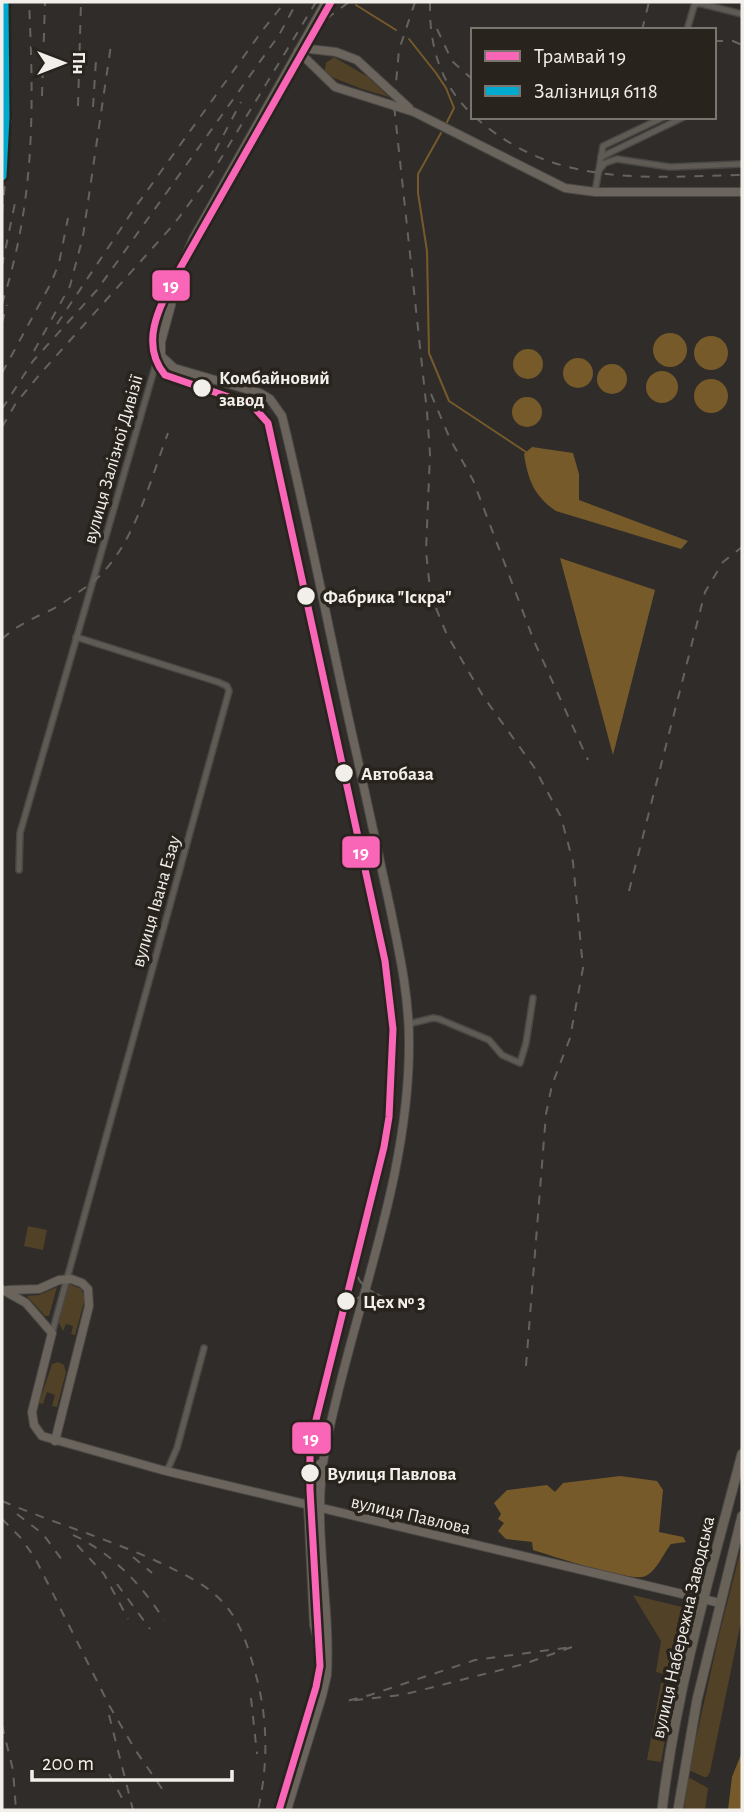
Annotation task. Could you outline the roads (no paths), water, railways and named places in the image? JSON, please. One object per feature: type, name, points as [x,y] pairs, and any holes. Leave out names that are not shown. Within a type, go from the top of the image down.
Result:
[{"type":"main road","name":"вулиця Набережна Заводська","points":[[662,1810],[673,1737],[704,1600],[742,1454]]},
{"type":"main road","name":"вулиця Набережна Заводська","points":[[678,1810],[688,1739],[742,1516]]},
{"type":"street","name":"вулиця Залізної Дивізії","points":[[19,870],[20,833],[160,350],[182,265],[193,239],[326,2]]},
{"type":"street","points":[[688,28],[694,6],[698,3],[742,14]]},
{"type":"street","points":[[300,50],[336,52],[357,61],[414,112]]},
{"type":"street","points":[[300,50],[335,86],[414,112],[554,184],[595,192],[742,192]]},
{"type":"street","points":[[595,192],[603,146],[660,119]]},
{"type":"street","points":[[601,157],[680,119]]},
{"type":"street","points":[[599,170],[605,163],[617,159],[670,167],[742,164]]},
{"type":"street","points":[[160,350],[164,360],[180,370],[260,393],[270,399],[282,416],[399,950],[408,1024],[408,1078],[400,1149],[325,1451],[318,1508],[327,1656],[322,1696],[287,1810]]},
{"type":"street","name":"вулиця Івана Езау","points":[[55,1441],[37,1431],[32,1419],[66,1278],[229,691],[227,686],[218,682],[76,637]]},
{"type":"street","points":[[408,1024],[439,1019],[489,1040],[502,1055],[520,1063],[533,998]]},
{"type":"street","points":[[3,1290],[39,1289],[66,1278],[85,1286],[90,1299],[55,1441]]},
{"type":"street","points":[[3,1290],[26,1303],[52,1333]]},
{"type":"street","points":[[167,1471],[177,1448],[204,1348]]},
{"type":"street","name":"вулиця Павлова","points":[[55,1441],[318,1508],[720,1603]]},
{"type":"street","points":[[325,1451],[310,1490],[308,1504],[314,1625],[319,1644],[327,1656]]},
{"type":"waterway","points":[[356,5],[396,30]]},
{"type":"waterway","points":[[409,39],[446,88],[454,108],[447,122]]},
{"type":"waterway","points":[[441,133],[418,174],[418,193],[427,251],[429,353],[449,401],[526,452]]},
{"type":"tram line","name":"19","points":[[279,1810],[320,1666],[310,1444],[384,1147],[389,1117],[393,1029],[385,961],[268,423],[252,405],[165,375],[157,362],[153,336],[159,310],[171,284],[331,2]]},
{"type":"tram line","points":[[355,1264],[356,1274],[366,1288],[411,1307]]},
{"type":"tram line","points":[[345,1314],[358,1298],[377,1294]]},
{"type":"railway","points":[[2,213],[11,123],[9,2]]},
{"type":"railway","points":[[2,304],[21,228],[30,154],[32,80],[29,2]]},
{"type":"railway","points":[[42,96],[45,2]]},
{"type":"railway","points":[[78,106],[81,2]]},
{"type":"railway","points":[[57,324],[134,209],[285,2]]},
{"type":"railway","points":[[2,409],[33,361],[97,290],[279,35],[297,2]]},
{"type":"railway","points":[[2,427],[16,403],[174,224],[212,173],[316,2]]},
{"type":"railway","points":[[300,43],[349,2]]},
{"type":"railway","points":[[415,2],[399,50],[394,105],[427,412],[430,454],[426,551],[429,580],[447,635],[483,696],[534,767],[561,817],[573,862],[583,968],[570,1038],[552,1085],[546,1114],[526,1366]]},
{"type":"railway","points":[[430,2],[434,49],[439,63],[452,91],[471,113]]},
{"type":"railway","points":[[642,28],[649,2]]},
{"type":"railway","points":[[437,29],[452,61],[471,78]]},
{"type":"railway","points":[[716,41],[733,41],[742,45]]},
{"type":"railway","points":[[34,351],[70,286],[83,236],[111,45]]},
{"type":"railway","points":[[93,107],[96,60]]},
{"type":"railway","points":[[215,151],[241,102]]},
{"type":"railway","points":[[478,119],[505,140],[536,156],[569,167],[636,176],[742,175]]},
{"type":"railway","points":[[2,266],[16,198]]},
{"type":"railway","points":[[2,373],[51,283],[59,263],[68,218]]},
{"type":"railway","points":[[2,323],[7,305]]},
{"type":"railway","points":[[431,394],[450,439],[473,480],[534,641],[588,760]]},
{"type":"railway","points":[[2,639],[67,600],[104,571],[128,536],[138,515],[168,433]]},
{"type":"railway","points":[[629,891],[705,592],[723,562],[742,547]]},
{"type":"railway","points":[[2,1501],[165,1565],[205,1587],[226,1606],[245,1641],[257,1679],[263,1711],[265,1761],[258,1810]]},
{"type":"railway","points":[[17,1514],[43,1534],[65,1564]]},
{"type":"railway","points":[[2,1519],[20,1537],[35,1558],[109,1705],[165,1793]]},
{"type":"railway","points":[[73,1535],[87,1542],[125,1571],[164,1620]]},
{"type":"railway","points":[[77,1545],[104,1574],[128,1619]]},
{"type":"railway","points":[[133,1557],[152,1573]]},
{"type":"railway","points":[[117,1584],[150,1629]]},
{"type":"railway","points":[[572,1647],[524,1664],[402,1695],[347,1701],[475,1660],[572,1647]]},
{"type":"railway","points":[[251,1698],[257,1754]]},
{"type":"railway","points":[[109,1715],[133,1810]]},
{"type":"railway","points":[[2,1725],[13,1770],[16,1810]]},
{"type":"railway","points":[[109,1774],[122,1798]]},
{"type":"rail line","name":"6118","points":[[2,176],[5,117],[4,2]]},
{"type":"place","name":"Комбайновий завод","points":[[202,388]]},
{"type":"place","name":"Фабрика \"Іскра\"","points":[[306,596]]},
{"type":"place","name":"Автобаза","points":[[344,773]]},
{"type":"place","name":"Цех № 3","points":[[346,1301]]},
{"type":"place","name":"Вулиця Павлова","points":[[310,1473]]}]
